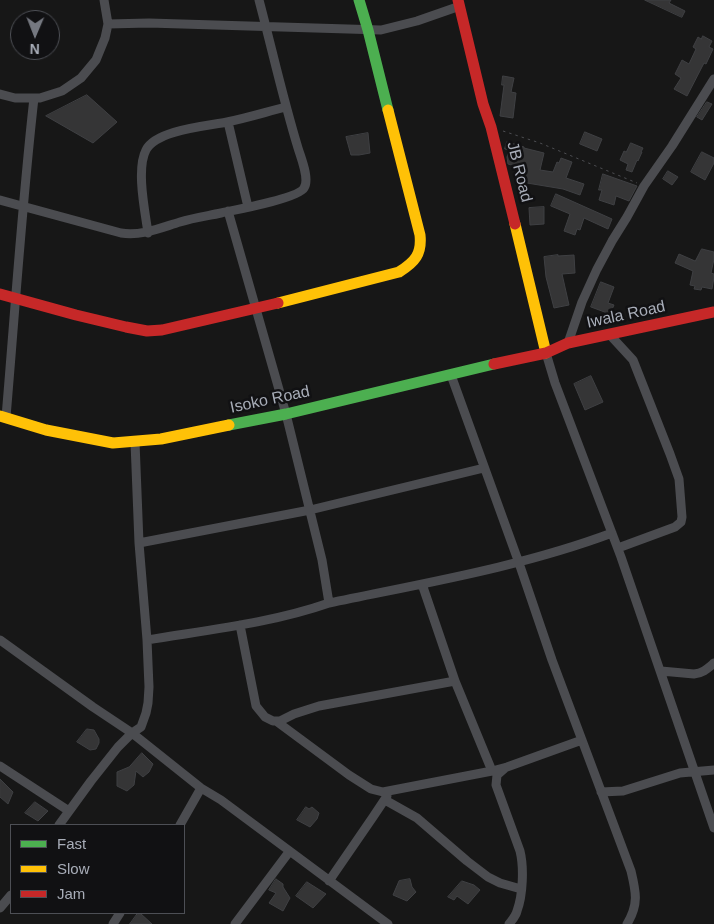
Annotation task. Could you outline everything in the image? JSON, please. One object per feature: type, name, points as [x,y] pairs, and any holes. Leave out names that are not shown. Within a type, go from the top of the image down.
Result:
[{"type":"street","points":[[0,94],[15,98],[40,98],[62,91],[81,78],[96,60],[105,38],[108,24],[104,0]]},
{"type":"street","points":[[0,200],[121,233],[138,234],[298,194],[304,190],[306,176],[286,108],[259,0]]},
{"type":"street","points":[[0,294],[76,315],[147,331],[162,330],[257,309],[383,277],[410,266],[418,255],[420,246],[416,217],[359,0]]},
{"type":"street","points":[[108,24],[158,23],[381,30],[417,21],[459,3]]},
{"type":"street","name":"JB Road","points":[[459,3],[546,353]]},
{"type":"street","points":[[568,343],[582,302],[597,269],[644,186],[672,146],[714,79]]},
{"type":"street","points":[[3,416],[34,98]]},
{"type":"street","points":[[148,232],[142,164],[147,148],[158,138],[169,133],[228,122],[286,108]]},
{"type":"street","points":[[228,122],[248,207]]},
{"type":"street","points":[[228,211],[286,414],[322,560],[329,602]]},
{"type":"street","name":"Iwala Road","points":[[546,353],[568,343],[714,312]]},
{"type":"street","points":[[610,335],[633,360],[679,479],[682,517],[675,527],[618,548]]},
{"type":"street","points":[[546,353],[618,548],[714,828]]},
{"type":"street","name":"Isoko Road","points":[[3,416],[46,430],[113,443],[161,439],[286,414],[500,362],[546,353]]},
{"type":"street","points":[[451,375],[552,660],[630,871],[636,890],[636,902],[632,917],[627,924]]},
{"type":"street","points":[[60,824],[118,747],[143,724],[148,703],[147,640],[135,442]]},
{"type":"street","points":[[140,543],[310,510],[484,468]]},
{"type":"street","points":[[147,640],[240,625],[310,609],[329,602],[519,563],[579,546],[612,534]]},
{"type":"street","points":[[422,584],[455,681],[492,771]]},
{"type":"street","points":[[240,625],[256,706],[265,717],[276,721],[349,776],[377,791],[390,791],[492,771],[582,740]]},
{"type":"street","points":[[0,640],[132,733],[201,788],[388,924]]},
{"type":"street","points":[[661,672],[699,674],[714,663]]},
{"type":"street","points":[[276,721],[319,706],[455,681]]},
{"type":"street","points":[[0,766],[69,811]]},
{"type":"street","points":[[507,767],[497,775],[496,785],[522,861],[523,870],[518,909],[509,924]]},
{"type":"street","points":[[601,792],[623,790],[675,774],[714,770]]},
{"type":"street","points":[[181,824],[201,788]]},
{"type":"street","points":[[329,880],[390,791]]},
{"type":"street","points":[[385,800],[417,818],[488,877],[500,883],[521,889]]},
{"type":"street","points":[[235,924],[289,852]]},
{"type":"street","points":[[0,892],[10,896],[0,908]]},
{"type":"path","points":[[491,127],[540,143],[644,186]]},
{"type":"building","points":[[645,0],[671,0],[669,3],[685,11],[682,17]]},
{"type":"building","points":[[703,36],[712,41],[709,47],[713,49],[687,96],[674,89],[681,78],[675,74],[682,60],[689,64],[696,49],[693,47],[698,37],[701,39]]},
{"type":"building","points":[[503,76],[514,78],[511,92],[516,93],[513,118],[500,116],[504,85],[502,85]]},
{"type":"building","points":[[87,95],[117,122],[93,143],[46,116]]},
{"type":"building","points":[[707,102],[712,104],[702,120],[697,117]]},
{"type":"building","points":[[585,132],[602,139],[597,151],[580,144]]},
{"type":"building","points":[[368,133],[370,153],[351,155],[346,137]]},
{"type":"building","points":[[507,142],[544,153],[540,170],[553,172],[561,158],[572,162],[566,178],[584,184],[580,195],[563,189],[521,182],[522,168],[508,164],[509,150],[505,149]]},
{"type":"building","points":[[631,143],[643,148],[632,172],[626,170],[628,164],[620,160],[624,151],[626,152]]},
{"type":"building","points":[[702,152],[714,158],[714,163],[705,180],[691,172]]},
{"type":"building","points":[[668,171],[678,177],[672,185],[663,179]]},
{"type":"building","points":[[603,174],[637,186],[629,201],[616,196],[614,205],[599,200],[602,190],[599,190]]},
{"type":"building","points":[[556,194],[612,219],[608,229],[584,218],[580,230],[577,229],[575,235],[564,231],[570,214],[551,206]]},
{"type":"building","points":[[544,207],[544,224],[530,225],[529,208]]},
{"type":"building","points":[[702,249],[714,252],[711,273],[714,274],[712,289],[702,287],[701,290],[694,289],[695,286],[690,285],[693,271],[675,263],[679,254],[695,261]]},
{"type":"building","points":[[574,255],[575,273],[562,274],[569,305],[554,308],[546,277],[544,257]]},
{"type":"building","points":[[601,282],[614,287],[608,303],[614,305],[610,314],[591,307]]},
{"type":"building","points":[[591,376],[603,402],[585,410],[574,384]]},
{"type":"building","points":[[87,729],[94,730],[99,739],[96,749],[90,750],[77,742]]},
{"type":"building","points":[[142,753],[153,764],[149,772],[143,777],[136,771],[134,785],[127,791],[117,786],[117,772],[129,767]]},
{"type":"building","points":[[0,779],[13,792],[8,804],[0,797]]},
{"type":"building","points":[[35,802],[48,811],[38,821],[25,813]]},
{"type":"building","points":[[306,807],[309,809],[312,807],[319,813],[317,819],[310,827],[297,820]]},
{"type":"building","points":[[276,879],[283,884],[290,898],[283,911],[269,903],[276,893],[269,890]]},
{"type":"building","points":[[410,879],[412,887],[416,892],[407,901],[393,895],[399,881]]},
{"type":"building","points":[[462,881],[474,885],[480,890],[468,904],[457,896],[454,900],[448,897]]},
{"type":"building","points":[[307,882],[326,894],[313,908],[296,896]]},
{"type":"building","points":[[137,914],[141,914],[152,924],[130,924]]},
{"type":"traffic: fast","points":[[359,0],[388,110]]},
{"type":"traffic: fast","points":[[229,425],[286,414],[494,364]]},
{"type":"traffic: slow","points":[[278,303],[399,272],[416,257],[420,247],[420,235],[388,110]]},
{"type":"traffic: slow","points":[[515,224],[546,353]]},
{"type":"traffic: slow","points":[[0,416],[46,430],[113,443],[161,439],[229,425]]},
{"type":"traffic: jam","points":[[458,0],[515,224]]},
{"type":"traffic: jam","points":[[0,294],[76,315],[147,331],[162,330],[278,303]]},
{"type":"traffic: jam","points":[[494,364],[546,353],[568,343],[714,312]]}]
